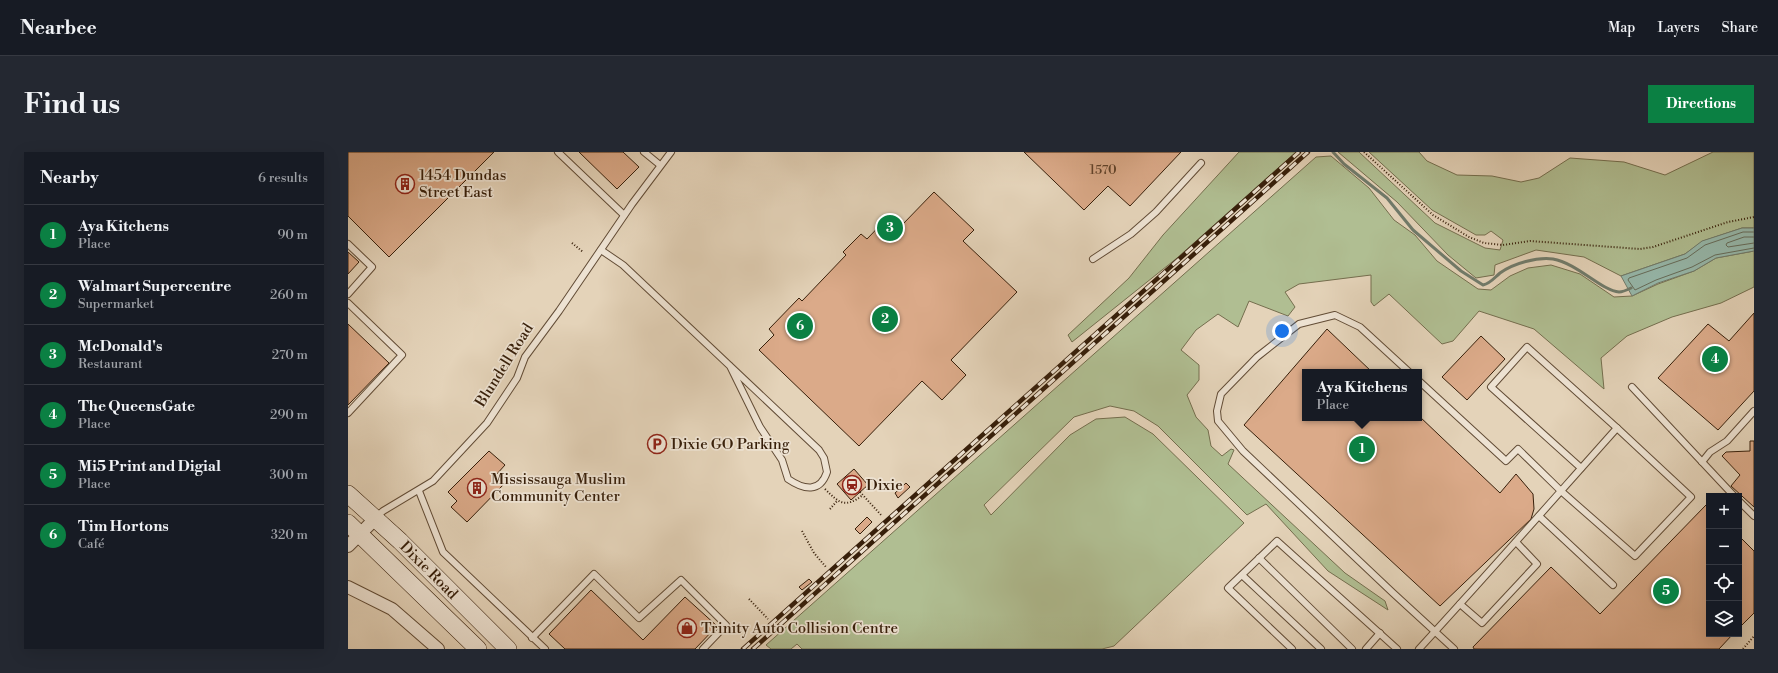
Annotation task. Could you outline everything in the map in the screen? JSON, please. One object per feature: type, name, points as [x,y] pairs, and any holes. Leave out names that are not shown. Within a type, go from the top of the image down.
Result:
[{"type":"main road","name":"Dixie Road","points":[[348,494],[400,541],[508,649]]},
{"type":"main road","name":"Dixie Road","points":[[352,534],[478,649]]},
{"type":"street","name":"Blundell Road","points":[[352,534],[374,519]]},
{"type":"street","points":[[348,587],[392,609],[438,649]]},
{"type":"lane","points":[[558,152],[624,215]]},
{"type":"lane","points":[[644,152],[660,165]]},
{"type":"lane","name":"Blundell Road","points":[[374,519],[384,511],[419,491],[433,481],[487,424],[517,378],[525,357],[559,311],[624,215],[671,152]]},
{"type":"lane","points":[[1093,259],[1131,234],[1156,212],[1201,163]]},
{"type":"lane","points":[[348,244],[372,267],[348,294]]},
{"type":"lane","points":[[601,250],[623,265],[819,450],[824,458],[827,472],[820,484],[812,488],[803,488],[788,480],[782,460],[760,427],[730,366]]},
{"type":"lane","points":[[348,302],[402,355],[348,413]]},
{"type":"lane","points":[[1406,369],[1360,327],[1335,315],[1299,324],[1257,357],[1221,394],[1217,411],[1218,421],[1243,450],[1454,649]]},
{"type":"lane","points":[[1422,384],[1506,461],[1518,449],[1561,491],[1635,556],[1691,497],[1527,347],[1491,387],[1582,468]]},
{"type":"lane","points":[[1632,387],[1731,493]]},
{"type":"lane","points":[[1702,462],[1710,452],[1727,441],[1754,411]]},
{"type":"lane","points":[[1419,649],[1617,428]]},
{"type":"lane","points":[[419,491],[443,552],[545,649]]},
{"type":"lane","points":[[1742,504],[1754,516]]},
{"type":"lane","points":[[1539,516],[1613,585]]},
{"type":"lane","points":[[1292,649],[1228,588],[1277,541],[1397,649]]},
{"type":"lane","points":[[1460,604],[1482,623],[1537,564],[1516,542]]},
{"type":"lane","points":[[1259,558],[1352,649]]},
{"type":"lane","points":[[532,638],[594,574],[639,618],[681,580],[726,625],[703,649]]},
{"type":"lane","points":[[1242,575],[1321,649]]},
{"type":"lane","points":[[1366,649],[1380,633]]},
{"type":"path","points":[[1364,152],[1433,215],[1469,237],[1494,245],[1530,241],[1640,249],[1654,247],[1728,222],[1754,217]]},
{"type":"path","points":[[572,243],[584,252]]},
{"type":"path","points":[[820,484],[837,501],[849,503],[863,495]]},
{"type":"path","points":[[860,492],[882,516]]},
{"type":"path","points":[[830,509],[837,501]]},
{"type":"path","points":[[802,531],[814,553],[826,567]]},
{"type":"path","points":[[749,599],[768,619]]},
{"type":"path","points":[[1743,649],[1754,636]]},
{"type":"green space","points":[[1239,152],[1296,152],[1177,258],[1072,342],[1068,335],[1129,278],[1163,235]]},
{"type":"green space","points":[[1338,152],[1359,152],[1435,223],[1485,248],[1500,250],[1503,240],[1491,231],[1485,235],[1476,235],[1432,210],[1369,152],[1419,152],[1427,161],[1457,175],[1492,176],[1521,182],[1539,178],[1570,158],[1624,162],[1665,175],[1713,152],[1754,152],[1754,228],[1742,228],[1703,241],[1685,254],[1621,276],[1584,257],[1536,250],[1495,265],[1494,275],[1476,278],[1448,255],[1397,202]]},
{"type":"green space","points":[[1331,156],[1369,188],[1394,220],[1415,235],[1437,261],[1478,289],[1491,290],[1510,276],[1528,268],[1551,265],[1580,274],[1614,297],[1632,296],[1658,284],[1694,271],[1716,258],[1754,251],[1754,287],[1721,303],[1672,317],[1627,336],[1601,358],[1604,389],[1534,329],[1479,311],[1453,341],[1442,344],[1389,294],[1374,306],[1371,302],[1371,275],[1299,284],[1285,292],[1295,307],[1288,316],[1249,301],[1238,327],[1218,314],[1196,330],[1181,350],[1199,365],[1199,380],[1187,395],[1196,417],[1208,430],[1211,446],[1222,456],[1231,449],[1234,450],[1228,464],[1345,573],[1385,601],[1388,610],[1328,571],[1266,504],[1247,515],[1158,426],[1134,411],[1110,406],[1074,417],[984,505],[991,515],[1070,435],[1096,419],[1125,417],[1153,434],[1244,523],[1114,646],[1102,649],[802,649],[797,644],[791,649],[771,649],[766,645],[1316,157]]},
{"type":"water","points":[[1742,228],[1754,228],[1754,251],[1716,258],[1694,271],[1658,283],[1632,296],[1621,276],[1685,254],[1702,241]]},
{"type":"building","name":"1454 Dundas Street East","points":[[348,152],[494,152],[389,257],[348,216]]},
{"type":"building","points":[[579,152],[623,152],[639,167],[617,189]]},
{"type":"building","points":[[1024,152],[1181,152],[1130,206],[1108,186],[1084,210]]},
{"type":"building","points":[[934,192],[974,230],[963,241],[1017,292],[951,360],[966,375],[942,400],[922,381],[859,446],[759,350],[774,335],[769,329],[799,298],[802,301],[846,255],[843,252],[861,234],[867,239],[891,214],[902,225]]},
{"type":"building","points":[[348,252],[359,262],[348,274]]},
{"type":"building","points":[[1754,313],[1754,391],[1718,430],[1658,378],[1708,324],[1729,341]]},
{"type":"building","points":[[348,324],[389,363],[348,405]]},
{"type":"building","points":[[1327,329],[1369,369],[1302,369],[1302,421],[1422,421],[1422,419],[1500,493],[1516,474],[1533,494],[1534,509],[1531,519],[1440,606],[1244,425]]},
{"type":"building","points":[[1481,336],[1505,359],[1467,400],[1442,377]]},
{"type":"building","points":[[1750,441],[1754,441],[1754,507],[1742,496],[1742,493],[1739,493],[1731,486],[1740,475],[1722,456],[1726,452],[1750,451]]},
{"type":"building","name":"Mississauga Muslim Community Center","points":[[489,451],[505,465],[496,475],[505,483],[467,522],[451,507],[457,501],[448,492]]},
{"type":"building","points":[[854,469],[868,485],[851,500],[837,484]]},
{"type":"building","points":[[906,483],[910,487],[898,498],[895,493]]},
{"type":"building","points":[[1706,505],[1706,637],[1730,637],[1719,649],[1474,649],[1473,647],[1551,567],[1600,614]]},
{"type":"building","points":[[867,517],[872,522],[860,534],[855,529]]},
{"type":"building","points":[[1742,539],[1754,551],[1754,613],[1742,625]]},
{"type":"building","points":[[809,579],[812,582],[802,590],[799,587]]},
{"type":"building","points":[[591,590],[643,640],[685,597],[717,626],[695,649],[565,649],[549,634]]},
{"type":"waterway","points":[[1333,152],[1344,164],[1387,198],[1413,230],[1461,271],[1483,285],[1490,282],[1500,273],[1512,266],[1533,260],[1553,259],[1571,266],[1612,290],[1620,292],[1631,288]]},
{"type":"railway","points":[[743,649],[1299,152]]},
{"type":"railway","points":[[753,649],[1308,152]]},
{"type":"place","name":"1454 Dundas Street East","points":[[405,184]]},
{"type":"place","name":"McDonald's","points":[[890,228]]},
{"type":"place","name":"Walmart Supercentre","points":[[885,319]]},
{"type":"place","name":"Tim Hortons","points":[[800,326]]},
{"type":"place","name":"The QueensGate","points":[[1715,359]]},
{"type":"place","name":"Dixie GO Parking","points":[[657,444]]},
{"type":"place","name":"Aya Kitchens","points":[[1362,449]]},
{"type":"place","name":"Dixie","points":[[852,485]]},
{"type":"place","name":"Mississauga Muslim Community Center","points":[[477,488]]},
{"type":"place","name":"Mi5 Print and Digial","points":[[1666,591]]},
{"type":"place","name":"Trinity Auto Collision Centre","points":[[687,628]]}]
